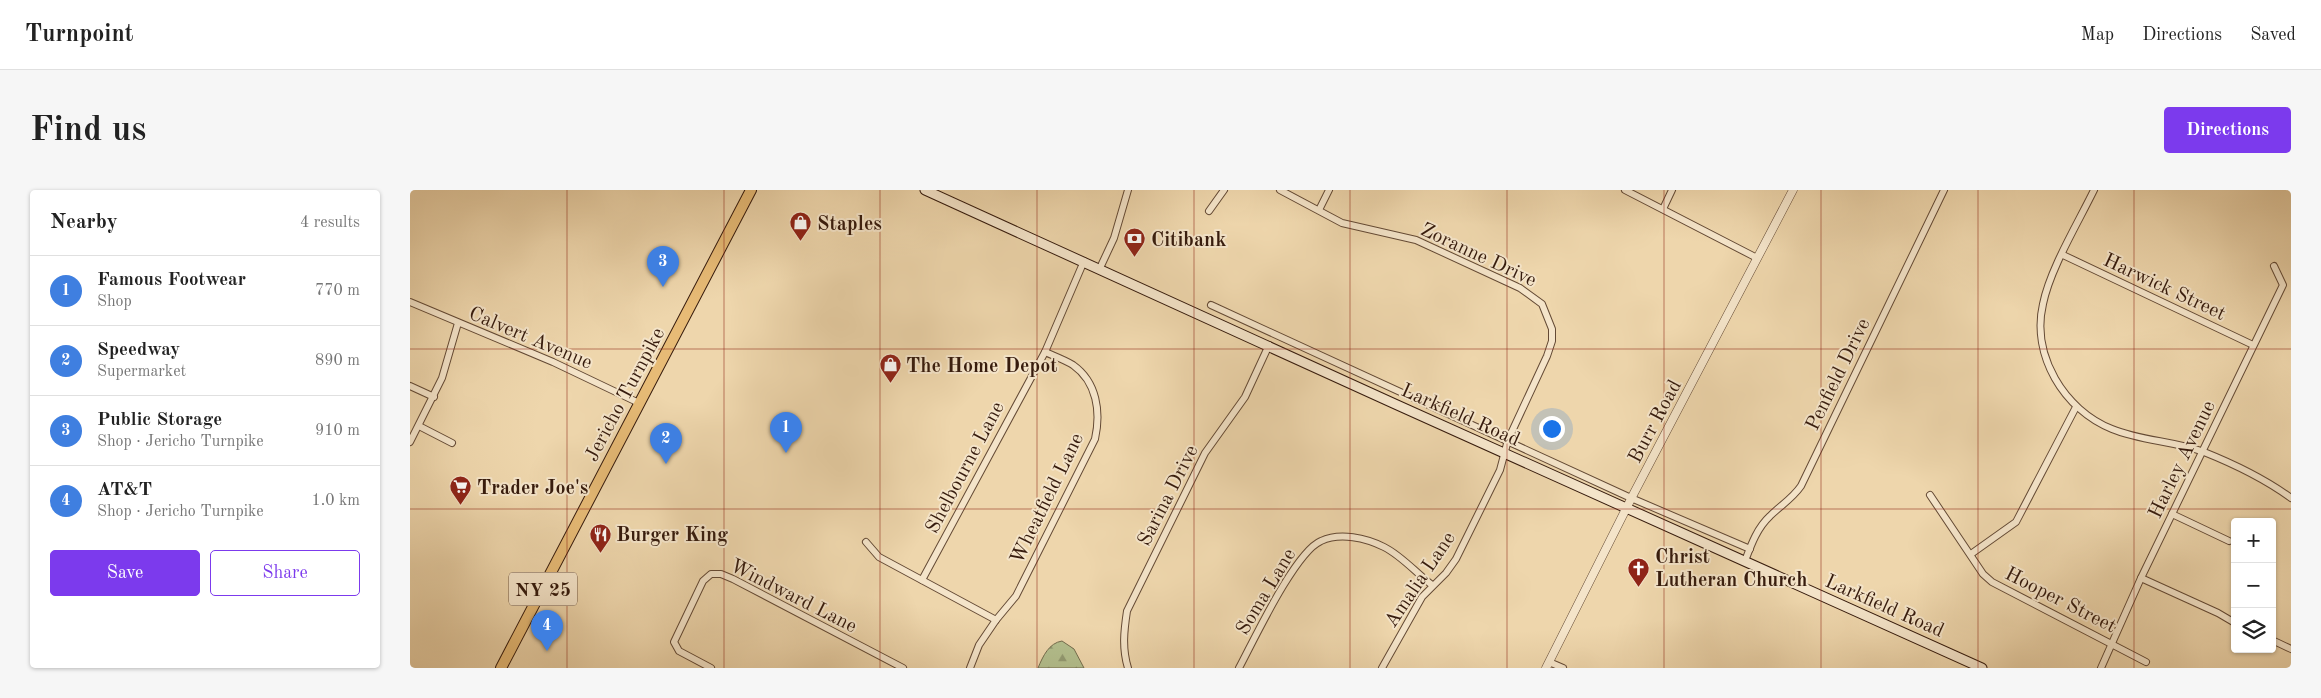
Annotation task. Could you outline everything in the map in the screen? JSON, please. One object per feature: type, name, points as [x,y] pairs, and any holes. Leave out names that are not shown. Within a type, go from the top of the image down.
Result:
[{"type":"main road","name":"Jericho Turnpike","points":[[501,668],[751,190]]},
{"type":"main road","name":"Larkfield Road","points":[[925,190],[1982,668]]},
{"type":"street","points":[[1100,268],[1114,238],[1128,190]]},
{"type":"street","points":[[1209,211],[1224,190]]},
{"type":"street","name":"Zoranne Drive","points":[[1280,190],[1342,223],[1416,240],[1436,248],[1520,288],[1542,304],[1552,328],[1552,341],[1508,440],[1505,453]]},
{"type":"street","points":[[1319,210],[1329,190]]},
{"type":"street","points":[[1625,190],[1757,258]]},
{"type":"street","points":[[1663,208],[1672,190]]},
{"type":"street","name":"Burr Road","points":[[1548,665],[1631,498],[1792,190]]},
{"type":"street","name":"Penfield Drive","points":[[1745,561],[1759,528],[1770,516],[1793,498],[1801,486],[1944,190]]},
{"type":"street","points":[[2094,190],[2048,285],[2042,305],[2040,325],[2042,345],[2049,365],[2063,391],[2076,407],[2112,430],[2203,452],[2255,475],[2291,498]]},
{"type":"street","name":"Harwick Street","points":[[2063,255],[2253,345]]},
{"type":"street","name":"Shelbourne Lane","points":[[922,580],[1045,352],[1084,261]]},
{"type":"street","name":"Harley Avenue","points":[[2101,668],[2141,578],[2283,284],[2274,266]]},
{"type":"street","name":"Calvert Avenue","points":[[410,302],[553,362],[639,403]]},
{"type":"street","name":"Larkfield Road","points":[[1211,305],[1631,498],[1750,549]]},
{"type":"street","points":[[410,442],[442,378],[458,323]]},
{"type":"street","name":"Sarina Drive","points":[[1128,668],[1125,656],[1124,635],[1127,611],[1205,453],[1245,397],[1269,345]]},
{"type":"street","name":"Wheatfield Lane","points":[[970,668],[979,644],[1016,596],[1095,439],[1098,424],[1098,407],[1083,373],[1071,364],[1045,352]]},
{"type":"street","points":[[410,386],[434,397]]},
{"type":"street","points":[[1971,554],[2016,522],[2076,407]]},
{"type":"street","points":[[419,426],[452,444]]},
{"type":"street","name":"Amalia Lane","points":[[1382,668],[1412,612],[1432,585],[1446,573],[1456,559],[1500,470],[1505,453]]},
{"type":"street","name":"Hooper Street","points":[[1930,495],[1984,574],[2002,589],[2112,643],[2146,662]]},
{"type":"street","points":[[2172,514],[2229,541]]},
{"type":"street","name":"Soma Lane","points":[[1238,668],[1294,567],[1306,551],[1320,541],[1336,536],[1351,537],[1384,547],[1432,585]]},
{"type":"street","points":[[866,542],[879,557],[996,620]]},
{"type":"street","name":"Windward Lane","points":[[711,668],[679,651],[674,642],[702,581],[710,574],[721,574],[903,668]]},
{"type":"street","points":[[2141,578],[2231,621]]},
{"type":"street","points":[[2276,642],[2291,649]]},
{"type":"street","points":[[1548,665],[1563,668]]},
{"type":"green space","points":[[1062,641],[1074,649],[1084,668],[1038,668],[1050,647]]},
{"type":"place","name":"Staples","points":[[801,242]]},
{"type":"place","name":"Citibank","points":[[1135,258]]},
{"type":"place","name":"Public Storage","points":[[663,287]]},
{"type":"place","name":"The Home Depot","points":[[890,384]]},
{"type":"place","name":"Famous Footwear","points":[[786,453]]},
{"type":"place","name":"Speedway","points":[[666,464]]},
{"type":"place","name":"Trader Joe's","points":[[461,506]]},
{"type":"place","name":"Burger King","points":[[600,553]]},
{"type":"place","name":"Christ Lutheran Church","points":[[1639,587]]},
{"type":"place","name":"AT&T","points":[[547,651]]}]
